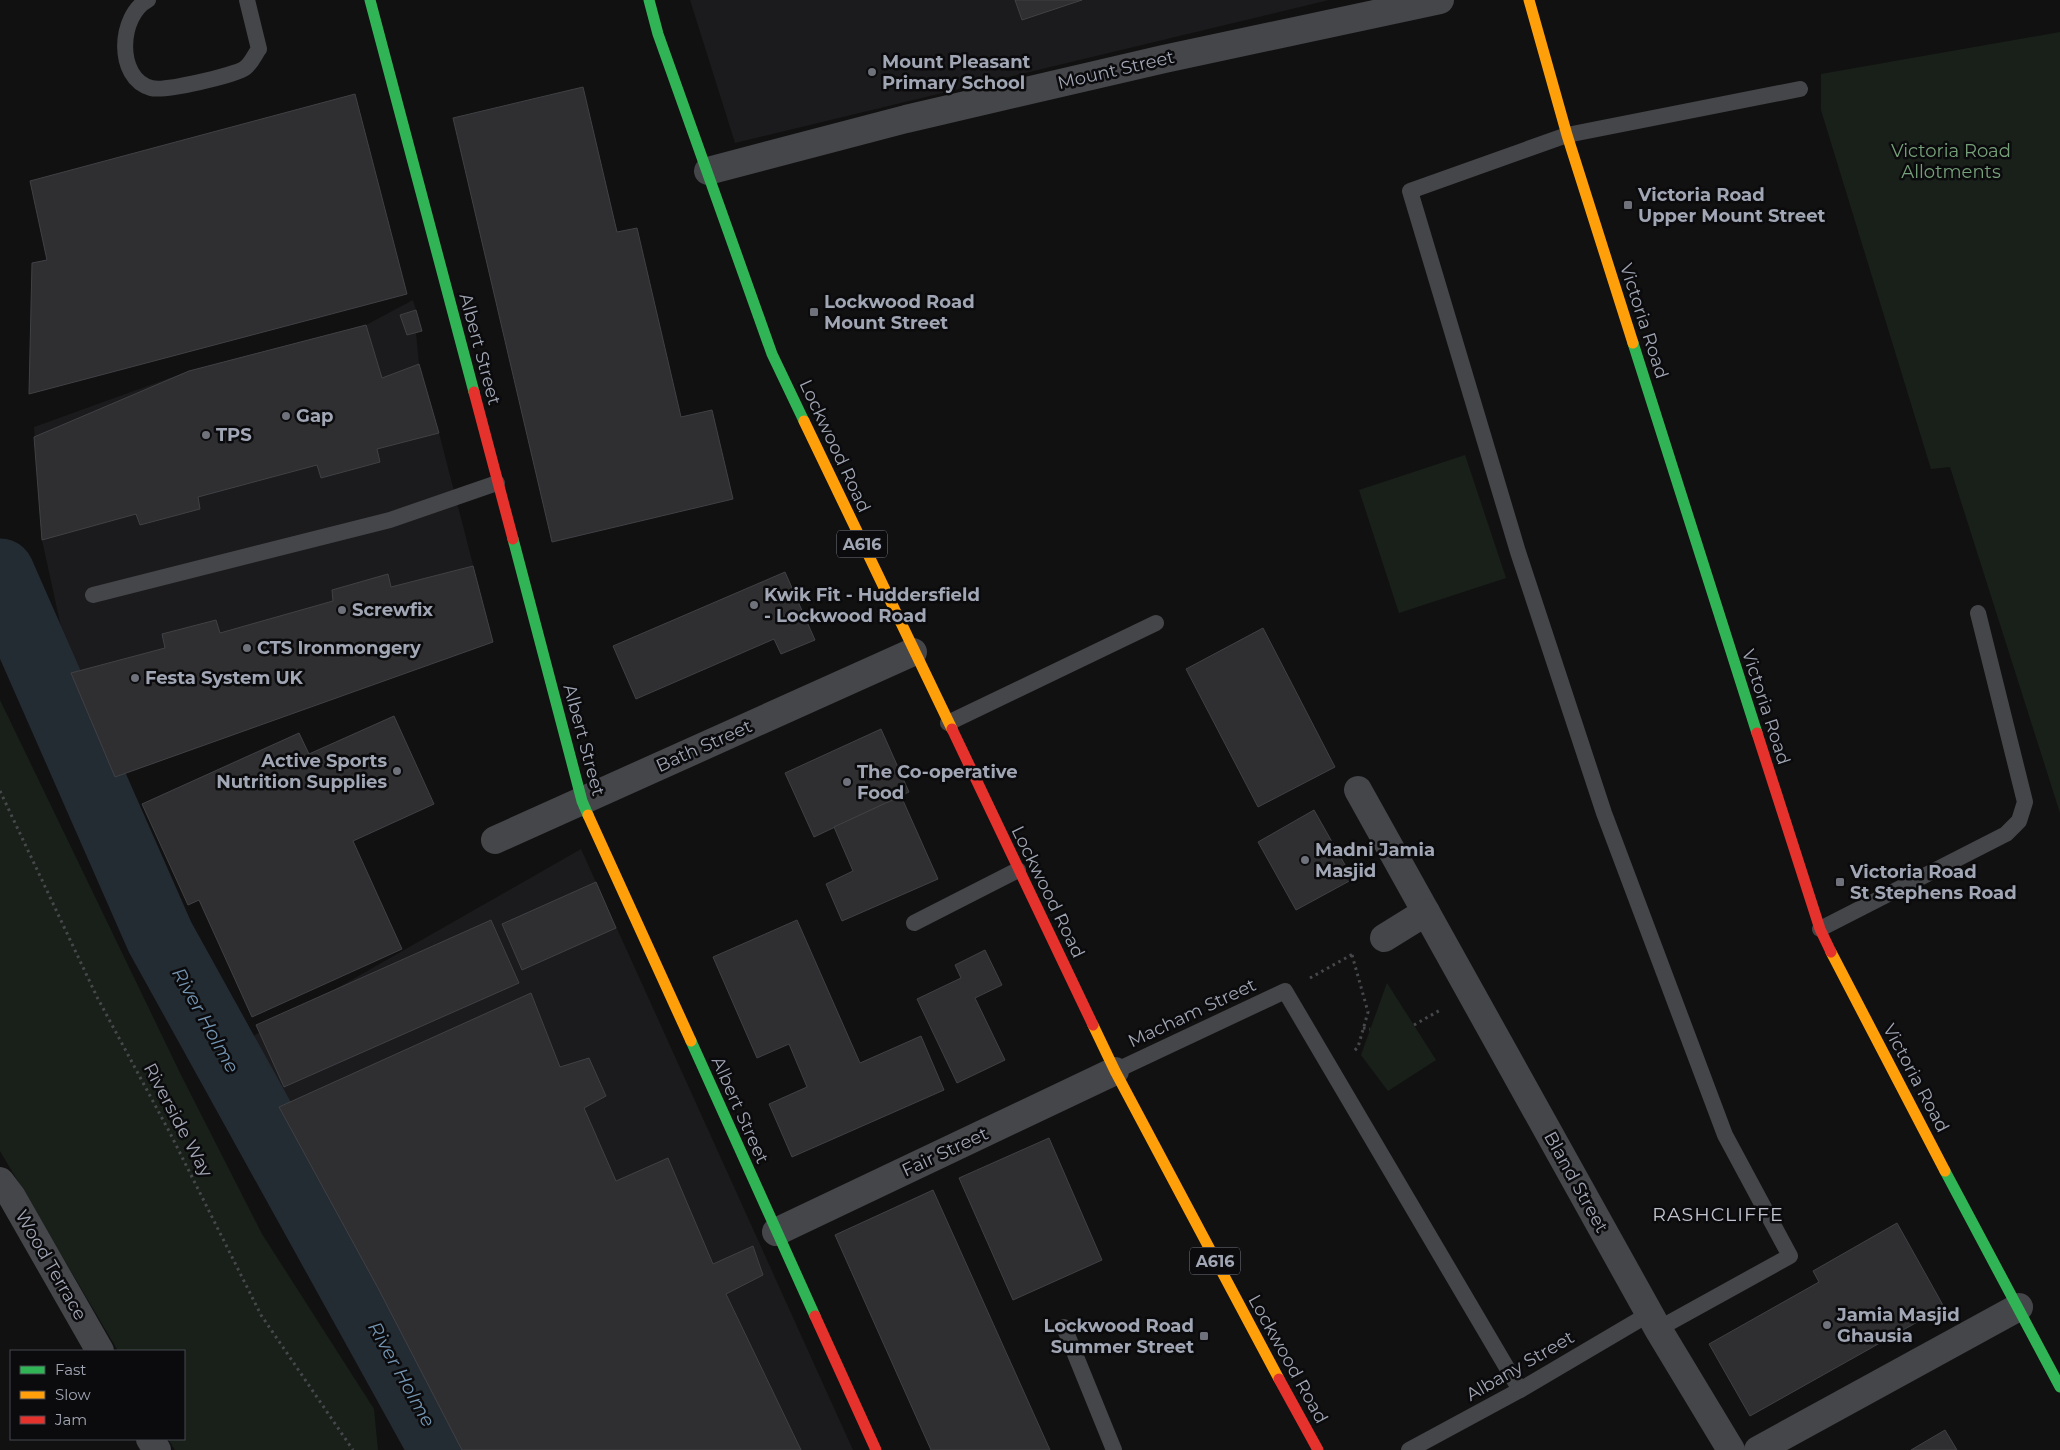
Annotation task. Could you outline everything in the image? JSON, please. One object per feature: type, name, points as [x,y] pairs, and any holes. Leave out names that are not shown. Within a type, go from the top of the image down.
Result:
[{"type":"street","name":"Albert Street","points":[[370,0],[582,801],[876,1450]]},
{"type":"street","name":"Lockwood Road","points":[[649,0],[658,34],[772,354],[1115,1071],[1240,1309],[1318,1450]]},
{"type":"street","name":"Mount Street","points":[[708,171],[925,114],[1164,59],[1440,0]]},
{"type":"street","name":"Victoria Road","points":[[1529,0],[1567,135],[1820,929],[1845,982],[2060,1387]]},
{"type":"street","name":"Bath Street","points":[[495,840],[913,652]]},
{"type":"street","name":"Bland Street","points":[[1358,790],[1653,1321],[1731,1450]]},
{"type":"street","points":[[1384,938],[1426,912]]},
{"type":"street","name":"Fair Street","points":[[776,1232],[1115,1071]]},
{"type":"street","name":"Wood Terrace","points":[[0,1181],[12,1197],[99,1350]]},
{"type":"street","points":[[1775,1446],[2019,1307]]},
{"type":"lane","points":[[148,0],[139,5],[127,25],[125,58],[135,77],[151,88],[179,88],[245,68],[259,49],[247,0]]},
{"type":"lane","points":[[1567,135],[1800,89]]},
{"type":"lane","name":"Albany Street","points":[[1409,1450],[1653,1321],[1790,1256],[1725,1134],[1604,813],[1518,552],[1410,190],[1567,135]]},
{"type":"lane","points":[[93,595],[390,520],[497,484]]},
{"type":"lane","points":[[1820,929],[2006,834],[2019,821],[2025,802],[1978,612]]},
{"type":"lane","points":[[948,723],[1156,623]]},
{"type":"lane","points":[[914,923],[1018,870]]},
{"type":"lane","points":[[1285,991],[1520,1390]]},
{"type":"lane","name":"Macham Street","points":[[1115,1071],[1285,991]]},
{"type":"lane","points":[[1064,1327],[1114,1450]]},
{"type":"path","name":"Riverside Way","points":[[0,791],[97,997],[170,1133],[261,1315],[353,1450]]},
{"type":"path","points":[[1285,991],[1384,938]]},
{"type":"path","points":[[1332,1071],[1358,1047],[1368,1012],[1352,955]]},
{"type":"path","points":[[1364,1028],[1370,1029]]},
{"type":"shaded area","name":"Mount Pleasant Primary School","points":[[690,0],[1329,0],[735,143]]},
{"type":"shaded area","points":[[413,300],[422,331],[416,333],[419,364],[439,433],[493,642],[115,777],[71,673],[42,540],[34,427],[189,371],[366,325]]},
{"type":"shaded area","points":[[581,849],[853,1450],[448,1450],[234,1047]]},
{"type":"green space","name":"Victoria Road Allotments","points":[[2060,32],[2060,813],[1950,467],[1931,469],[1821,110],[1821,74]]},
{"type":"green space","points":[[1465,455],[1506,578],[1399,613],[1359,490]]},
{"type":"green space","points":[[0,700],[182,1077],[262,1234],[374,1409],[378,1450],[175,1450],[169,1440],[185,1440],[185,1350],[117,1350],[0,1151]]},
{"type":"green space","points":[[1387,983],[1436,1060],[1388,1091],[1361,1055]]},
{"type":"building","points":[[1015,0],[1082,0],[1022,20]]},
{"type":"building","points":[[583,87],[617,232],[637,228],[681,417],[712,410],[733,499],[552,542],[453,118]]},
{"type":"building","points":[[355,94],[407,294],[29,394],[32,263],[47,260],[30,181]]},
{"type":"building","points":[[416,310],[422,331],[407,335],[400,315]]},
{"type":"building","points":[[366,325],[382,378],[419,364],[439,433],[377,449],[380,462],[321,478],[317,465],[198,497],[200,509],[140,525],[136,514],[42,540],[34,437],[189,371]]},
{"type":"building","points":[[473,566],[493,642],[115,777],[71,673],[165,648],[162,634],[216,620],[220,633],[333,601],[332,590],[388,574],[391,587]]},
{"type":"building","name":"Kwik Fit - Huddersfield - Lockwood Road","points":[[785,572],[815,640],[781,654],[774,639],[636,699],[613,646]]},
{"type":"building","points":[[1263,628],[1335,767],[1258,807],[1186,669]]},
{"type":"building","points":[[394,716],[434,804],[353,841],[402,949],[252,1017],[199,900],[188,905],[142,804],[299,733],[309,754]]},
{"type":"building","name":"The Co-operative Food","points":[[881,729],[909,792],[814,837],[785,773]]},
{"type":"building","points":[[901,796],[938,879],[842,921],[826,884],[853,871],[834,827]]},
{"type":"building","name":"Madni Jamia Masjid","points":[[1314,810],[1353,879],[1296,910],[1258,842]]},
{"type":"building","points":[[596,882],[616,928],[522,970],[502,924]]},
{"type":"building","points":[[491,920],[519,983],[284,1087],[256,1025]]},
{"type":"building","points":[[797,920],[860,1063],[921,1036],[944,1090],[792,1157],[769,1104],[807,1087],[789,1044],[757,1058],[713,957]]},
{"type":"building","points":[[985,950],[1002,985],[975,998],[1005,1060],[957,1083],[917,999],[961,978],[955,965]]},
{"type":"building","points":[[531,993],[560,1067],[589,1058],[606,1096],[584,1108],[616,1181],[668,1158],[713,1264],[753,1246],[763,1275],[726,1294],[801,1450],[462,1450],[378,1288],[279,1107]]},
{"type":"building","points":[[1049,1138],[1102,1260],[1013,1300],[959,1178]]},
{"type":"building","points":[[933,1190],[1050,1450],[931,1450],[835,1235]]},
{"type":"building","name":"Jamia Masjid Ghausia","points":[[1897,1223],[1944,1307],[1750,1416],[1709,1344],[1819,1282],[1813,1271]]},
{"type":"building","points":[[1945,1430],[1957,1450],[1911,1450]]},
{"type":"waterway","name":"River Holme","points":[[0,573],[160,937],[444,1450]]},
{"type":"traffic: fast","points":[[370,0],[474,392]]},
{"type":"traffic: fast","points":[[649,0],[658,34],[772,354],[804,421]]},
{"type":"traffic: fast","points":[[1633,343],[1757,733]]},
{"type":"traffic: fast","points":[[513,539],[582,801],[588,815]]},
{"type":"traffic: fast","points":[[691,1041],[815,1316]]},
{"type":"traffic: fast","points":[[1945,1171],[2060,1387]]},
{"type":"traffic: slow","points":[[1529,0],[1567,135],[1633,343]]},
{"type":"traffic: slow","points":[[804,421],[952,729]]},
{"type":"traffic: slow","points":[[588,815],[691,1041]]},
{"type":"traffic: slow","points":[[1831,952],[1945,1171]]},
{"type":"traffic: slow","points":[[1093,1025],[1115,1071],[1279,1379]]},
{"type":"traffic: jam","points":[[474,392],[513,539]]},
{"type":"traffic: jam","points":[[952,729],[1093,1025]]},
{"type":"traffic: jam","points":[[1757,733],[1820,929],[1831,952]]},
{"type":"traffic: jam","points":[[815,1316],[876,1450]]},
{"type":"traffic: jam","points":[[1279,1379],[1318,1450]]},
{"type":"place","name":"Mount Pleasant Primary School","points":[[872,72]]},
{"type":"place","name":"Victoria Road Upper Mount Street","points":[[1628,205]]},
{"type":"place","name":"Lockwood Road Mount Street","points":[[814,312]]},
{"type":"place","name":"Gap","points":[[286,416]]},
{"type":"place","name":"TPS","points":[[206,435]]},
{"type":"place","name":"Kwik Fit - Huddersfield - Lockwood Road","points":[[754,605]]},
{"type":"place","name":"Screwfix","points":[[342,610]]},
{"type":"place","name":"CTS Ironmongery","points":[[247,648]]},
{"type":"place","name":"Festa System UK","points":[[135,678]]},
{"type":"place","name":"Active Sports Nutrition Supplies","points":[[397,771]]},
{"type":"place","name":"The Co-operative Food","points":[[847,782]]},
{"type":"place","name":"Madni Jamia Masjid","points":[[1305,860]]},
{"type":"place","name":"Victoria Road St Stephens Road","points":[[1840,882]]},
{"type":"place","name":"Jamia Masjid Ghausia","points":[[1827,1325]]},
{"type":"place","name":"Lockwood Road Summer Street","points":[[1204,1336]]},
{"type":"district","name":"RASHCLIFFE","points":[[1718,1214]]}]
